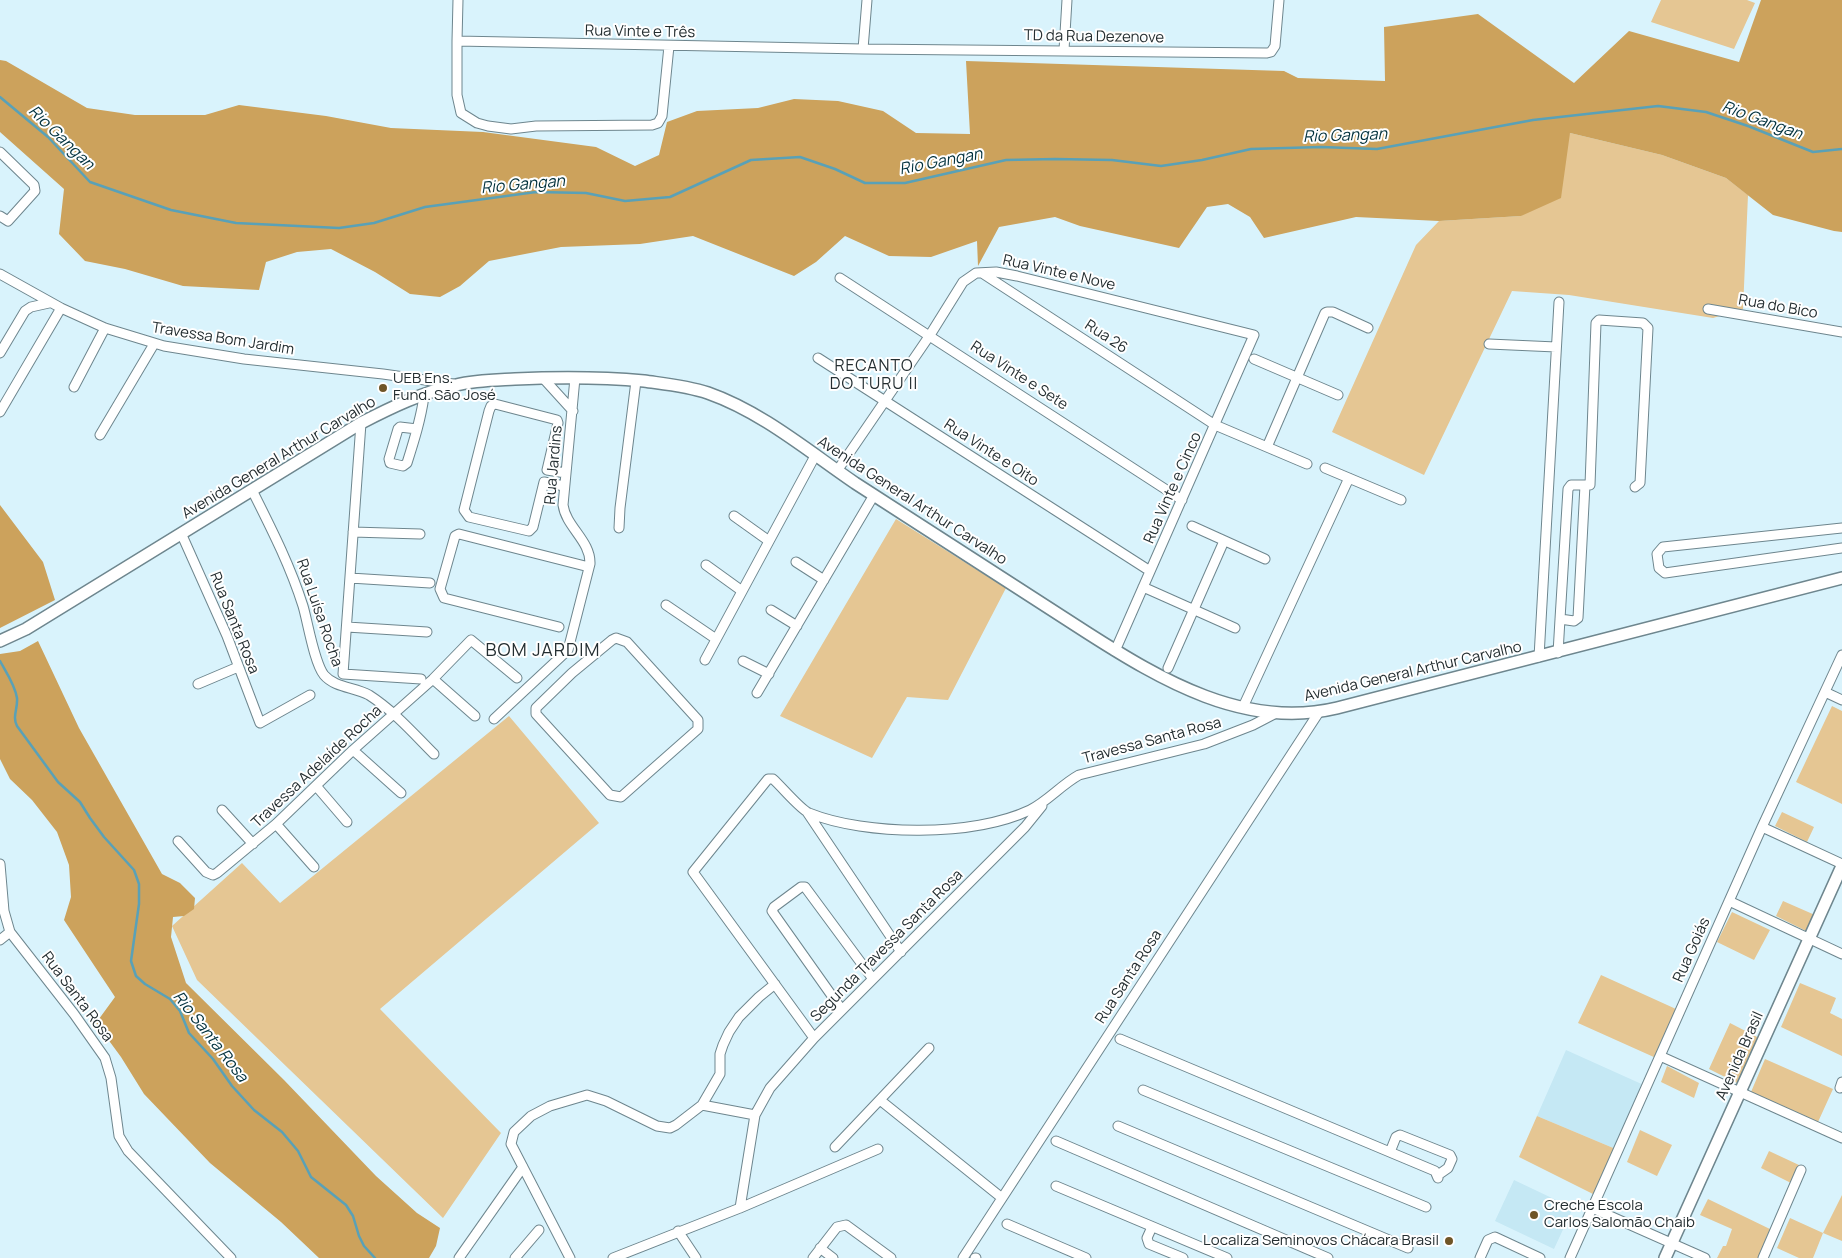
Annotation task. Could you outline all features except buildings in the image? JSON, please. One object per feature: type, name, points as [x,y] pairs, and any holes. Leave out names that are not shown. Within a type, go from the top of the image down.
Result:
[{"type":"main road","name":"Avenida General Arthur Carvalho","points":[[3,640],[40,621],[361,423],[381,413],[456,384],[543,378],[636,381],[688,388],[716,396],[774,427],[837,471],[1115,651],[1180,687],[1202,696],[1243,707],[1276,713],[1319,712],[1539,658],[1842,578]]},
{"type":"main road","name":"Avenida Brasil","points":[[1664,1258],[1842,865]]},
{"type":"street","points":[[458,0],[457,95],[461,113],[477,123],[488,126],[511,128],[652,125],[658,123],[662,116],[669,46]]},
{"type":"street","points":[[863,50],[867,0]]},
{"type":"street","points":[[1064,50],[1067,0]]},
{"type":"street","name":"TD da Rua Dezenove","points":[[863,50],[1267,53],[1271,52],[1274,46],[1279,0]]},
{"type":"street","name":"Rua Vinte e Três","points":[[458,41],[863,50]]},
{"type":"street","points":[[0,152],[34,185],[35,191],[8,221],[0,216]]},
{"type":"street","name":"Rua 26","points":[[982,272],[1215,426],[1307,464]]},
{"type":"street","name":"Rua Vinte e Nove","points":[[837,471],[930,335],[963,282],[976,273],[996,272],[1017,276],[1254,335]]},
{"type":"street","name":"Travessa Bom Jardim","points":[[0,274],[49,303],[105,328],[154,344],[244,359],[456,384]]},
{"type":"street","name":"Rua Vinte e Sete","points":[[840,278],[1182,500]]},
{"type":"street","points":[[1539,658],[1559,302]]},
{"type":"street","points":[[0,353],[25,311],[31,306],[49,303]]},
{"type":"street","points":[[0,412],[60,308]]},
{"type":"street","name":"Rua do Bico","points":[[1708,309],[1842,332]]},
{"type":"street","points":[[1267,447],[1323,316],[1327,312],[1332,312],[1368,328]]},
{"type":"street","points":[[1590,485],[1596,322],[1598,320],[1643,323],[1648,328],[1640,483],[1635,487]]},
{"type":"street","points":[[74,387],[105,328]]},
{"type":"street","name":"Rua Vinte e Cinco","points":[[1115,651],[1254,335]]},
{"type":"street","points":[[100,435],[154,344]]},
{"type":"street","points":[[1489,344],[1556,347]]},
{"type":"street","name":"Rua Vinte e Oito","points":[[818,358],[1150,571]]},
{"type":"street","points":[[1254,358],[1338,395]]},
{"type":"street","name":"Rua Jardins","points":[[543,378],[573,411]]},
{"type":"street","name":"Rua Jardins","points":[[494,719],[566,666],[568,650],[589,568],[589,552],[563,510],[575,378]]},
{"type":"street","points":[[619,528],[636,381]]},
{"type":"street","points":[[417,429],[424,396]]},
{"type":"street","points":[[493,405],[557,420],[558,423],[547,470],[531,530],[527,531],[469,516],[464,512],[489,411],[493,405]]},
{"type":"street","points":[[361,423],[343,674],[421,679]]},
{"type":"street","points":[[705,660],[815,456]]},
{"type":"street","points":[[1325,468],[1401,500]]},
{"type":"street","points":[[547,470],[566,473]]},
{"type":"street","points":[[1243,707],[1349,478]]},
{"type":"street","points":[[544,482],[564,486]]},
{"type":"street","points":[[1558,652],[1560,619],[1568,489],[1570,485],[1585,485],[1578,618],[1574,621],[1560,619]]},
{"type":"street","name":"Rua Luísa Rocha","points":[[252,490],[282,551],[303,605],[322,671],[330,681],[363,692],[394,714],[434,754]]},
{"type":"street","points":[[757,694],[874,495]]},
{"type":"street","points":[[734,516],[769,541]]},
{"type":"street","points":[[1192,526],[1265,559]]},
{"type":"street","points":[[1842,528],[1664,548],[1657,554],[1659,568],[1665,573],[1842,548]]},
{"type":"street","points":[[353,532],[420,534]]},
{"type":"street","name":"Rua Santa Rosa","points":[[181,533],[227,636],[260,723],[310,695]]},
{"type":"street","points":[[559,627],[444,598],[440,589],[455,536],[459,534],[589,568]]},
{"type":"street","points":[[1168,668],[1224,541]]},
{"type":"street","points":[[796,562],[824,580]]},
{"type":"street","points":[[706,564],[742,590]]},
{"type":"street","points":[[350,578],[430,583]]},
{"type":"street","points":[[1143,587],[1236,628]]},
{"type":"street","points":[[666,604],[716,639]]},
{"type":"street","points":[[770,610],[797,626]]},
{"type":"street","points":[[346,627],[427,632]]},
{"type":"street","points":[[622,639],[627,642],[698,720],[698,729],[621,797],[610,795],[536,714],[536,708],[566,666],[612,640],[622,639]]},
{"type":"street","name":"Travessa Adelaíde Rocha","points":[[178,842],[203,870],[213,875],[217,873],[317,787],[353,750],[433,678],[471,640],[517,678]]},
{"type":"street","name":"Rua Goiás","points":[[1570,1258],[1762,827],[1842,655]]},
{"type":"street","points":[[743,661],[769,674]]},
{"type":"street","points":[[198,684],[238,668]]},
{"type":"street","points":[[433,678],[475,716]]},
{"type":"street","points":[[1825,692],[1842,700]]},
{"type":"street","name":"Rua Santa Rosa","points":[[963,1258],[1192,902],[1319,712]]},
{"type":"street","name":"Travessa Santa Rosa","points":[[807,812],[845,823],[877,828],[924,830],[967,826],[1008,818],[1045,802],[1065,783],[1079,775],[1204,744],[1253,725],[1276,713]]},
{"type":"street","points":[[353,750],[401,793]]},
{"type":"street","name":"Travessa Santa Rosa","points":[[775,984],[693,872],[770,778],[807,812],[901,952]]},
{"type":"street","points":[[317,787],[347,822]]},
{"type":"street","name":"Segunda Travessa Santa Rosa","points":[[740,1208],[755,1115],[762,1100],[778,1077],[814,1038],[1025,827],[1045,802]]},
{"type":"street","points":[[222,810],[252,844]]},
{"type":"street","points":[[276,824],[314,867]]},
{"type":"street","points":[[1762,827],[1842,865]]},
{"type":"street","name":"Rua Santa Rosa","points":[[0,864],[4,911],[10,932],[74,1014],[105,1058],[111,1078],[119,1136],[124,1146],[231,1258]]},
{"type":"street","points":[[842,1010],[774,914],[772,910],[774,907],[801,887],[805,887],[873,979]]},
{"type":"street","points":[[1729,902],[1842,954]]},
{"type":"street","points":[[0,940],[10,932]]},
{"type":"street","points":[[566,1256],[511,1144],[514,1132],[531,1116],[550,1106],[581,1096],[596,1096],[658,1126],[670,1128],[676,1125],[702,1105],[720,1074],[720,1054],[729,1032],[739,1017],[775,984],[814,1038]]},
{"type":"street","points":[[1120,1039],[1435,1171],[1438,1176],[1448,1168],[1452,1160],[1450,1155],[1400,1135],[1396,1137],[1390,1152]]},
{"type":"street","points":[[835,1147],[929,1048]]},
{"type":"street","points":[[1660,1056],[1842,1138]]},
{"type":"street","points":[[1143,1090],[1422,1205]]},
{"type":"street","points":[[880,1100],[1002,1198]]},
{"type":"street","points":[[702,1105],[755,1115]]},
{"type":"street","points":[[1118,1126],[1404,1246]]},
{"type":"street","points":[[1056,1141],[1328,1258]]},
{"type":"street","points":[[613,1258],[740,1208],[878,1149]]},
{"type":"street","points":[[459,1258],[523,1167]]},
{"type":"street","points":[[1763,1258],[1801,1170]]},
{"type":"street","points":[[1056,1186],[1227,1258]]},
{"type":"street","points":[[1592,1208],[1704,1258]]},
{"type":"street","points":[[1007,1224],[1086,1258]]},
{"type":"street","points":[[813,1258],[837,1227],[846,1225],[891,1258]]},
{"type":"street","points":[[1152,1226],[1147,1238],[1149,1244],[1183,1258]]},
{"type":"street","points":[[515,1258],[539,1230]]},
{"type":"street","points":[[678,1231],[696,1258]]},
{"type":"street","points":[[1480,1258],[1488,1240],[1495,1237],[1540,1258]]},
{"type":"street","points":[[820,1248],[834,1258]]},
{"type":"shaded area","points":[[1661,0],[1747,0],[1755,3],[1734,49],[1651,22]]},
{"type":"shaded area","points":[[1761,0],[1842,0],[1842,232],[1773,215],[1726,178],[1662,155],[1570,133],[1561,198],[1521,216],[1439,221],[1356,217],[1264,238],[1250,217],[1228,204],[1207,207],[1179,248],[1080,226],[1055,217],[999,227],[978,266],[977,241],[931,257],[889,256],[845,236],[816,262],[794,276],[693,236],[640,244],[561,247],[489,261],[460,286],[440,297],[410,294],[375,272],[331,249],[297,252],[266,262],[259,290],[183,286],[125,269],[85,261],[59,234],[64,189],[0,132],[0,60],[6,61],[87,108],[135,115],[205,115],[239,105],[326,116],[391,128],[483,132],[596,147],[635,166],[659,155],[667,122],[697,111],[758,108],[794,99],[838,101],[883,111],[916,133],[970,134],[966,61],[1284,71],[1298,78],[1385,81],[1384,27],[1478,14],[1574,83],[1629,31],[1739,62]]},
{"type":"shaded area","points":[[1570,133],[1662,155],[1726,178],[1748,195],[1743,309],[1713,318],[1569,295],[1512,291],[1424,475],[1332,432],[1416,245],[1439,221],[1521,216]]},
{"type":"shaded area","points":[[0,505],[43,562],[55,600],[0,628]]},
{"type":"shaded area","points":[[896,519],[1006,588],[948,700],[907,697],[872,758],[780,716]]},
{"type":"shaded area","points":[[38,641],[79,728],[162,874],[180,883],[195,898],[194,909],[184,916],[173,917],[171,937],[186,983],[284,1080],[376,1176],[417,1213],[440,1228],[436,1246],[429,1258],[319,1258],[281,1222],[210,1163],[144,1094],[121,1057],[96,1023],[115,997],[64,920],[71,897],[69,865],[57,832],[32,800],[10,779],[0,759],[0,654],[20,651]]},
{"type":"shaded area","points":[[1832,706],[1842,711],[1842,804],[1796,782]]},
{"type":"shaded area","points":[[509,716],[599,823],[380,1009],[501,1133],[443,1218],[197,980],[172,926],[242,863],[280,903]]},
{"type":"shaded area","points":[[1782,812],[1814,827],[1807,842],[1775,826]]},
{"type":"shaded area","points":[[1783,901],[1815,915],[1808,932],[1776,916]]},
{"type":"shaded area","points":[[1732,912],[1770,930],[1754,960],[1717,942]]},
{"type":"shaded area","points":[[1601,975],[1676,1009],[1656,1058],[1578,1023]]},
{"type":"shaded area","points":[[1800,983],[1836,998],[1830,1013],[1842,1019],[1842,1056],[1781,1027]]},
{"type":"shaded area","points":[[1730,1023],[1761,1039],[1743,1086],[1709,1069]]},
{"type":"shaded area","points":[[1566,1050],[1646,1086],[1618,1150],[1537,1116]]},
{"type":"shaded area","points":[[1765,1059],[1833,1089],[1818,1122],[1751,1092]]},
{"type":"shaded area","points":[[1667,1066],[1699,1083],[1694,1098],[1661,1082]]},
{"type":"shaded area","points":[[1537,1116],[1618,1150],[1595,1195],[1519,1157]]},
{"type":"shaded area","points":[[1640,1130],[1672,1145],[1657,1176],[1627,1162]]},
{"type":"shaded area","points":[[1769,1151],[1799,1165],[1791,1183],[1761,1168]]},
{"type":"shaded area","name":"Creche Escola Carlos Salomão Chaib","points":[[1514,1180],[1573,1208],[1554,1249],[1495,1221]]},
{"type":"shaded area","points":[[1842,1195],[1842,1241],[1823,1233]]},
{"type":"shaded area","points":[[1708,1199],[1772,1230],[1759,1258],[1717,1258],[1723,1246],[1726,1246],[1732,1229],[1700,1215]]},
{"type":"shaded area","points":[[1790,1218],[1823,1233],[1813,1258],[1799,1258],[1777,1248]]},
{"type":"waterway","name":"Rio Gangan","points":[[0,97],[48,137],[90,182],[171,210],[236,223],[339,228],[374,223],[425,207],[536,192],[586,193],[625,201],[670,197],[751,160],[800,157],[835,169],[865,183],[905,183],[1006,160],[1112,160],[1161,166],[1202,160],[1251,149],[1321,147],[1377,149],[1533,120],[1658,106],[1706,112],[1748,126],[1813,152],[1842,149]]},
{"type":"waterway","name":"Rio Santa Rosa","points":[[0,661],[16,693],[15,719],[17,726],[58,782],[80,802],[104,837],[134,870],[139,884],[139,904],[131,961],[136,976],[145,984],[170,999],[180,1011],[189,1033],[213,1059],[232,1086],[254,1110],[282,1132],[298,1151],[311,1177],[346,1205],[353,1216],[364,1246],[375,1258]]},
{"type":"place","name":"UEB Ens. Fund. São José","points":[[383,388]]},
{"type":"place","name":"Creche Escola Carlos Salomão Chaib","points":[[1534,1215]]},
{"type":"place","name":"Localiza Seminovos Chácara Brasil","points":[[1449,1241]]},
{"type":"district","name":"RECANTO DO TURU II","points":[[874,376]]},
{"type":"district","name":"BOM JARDIM","points":[[543,651]]}]
